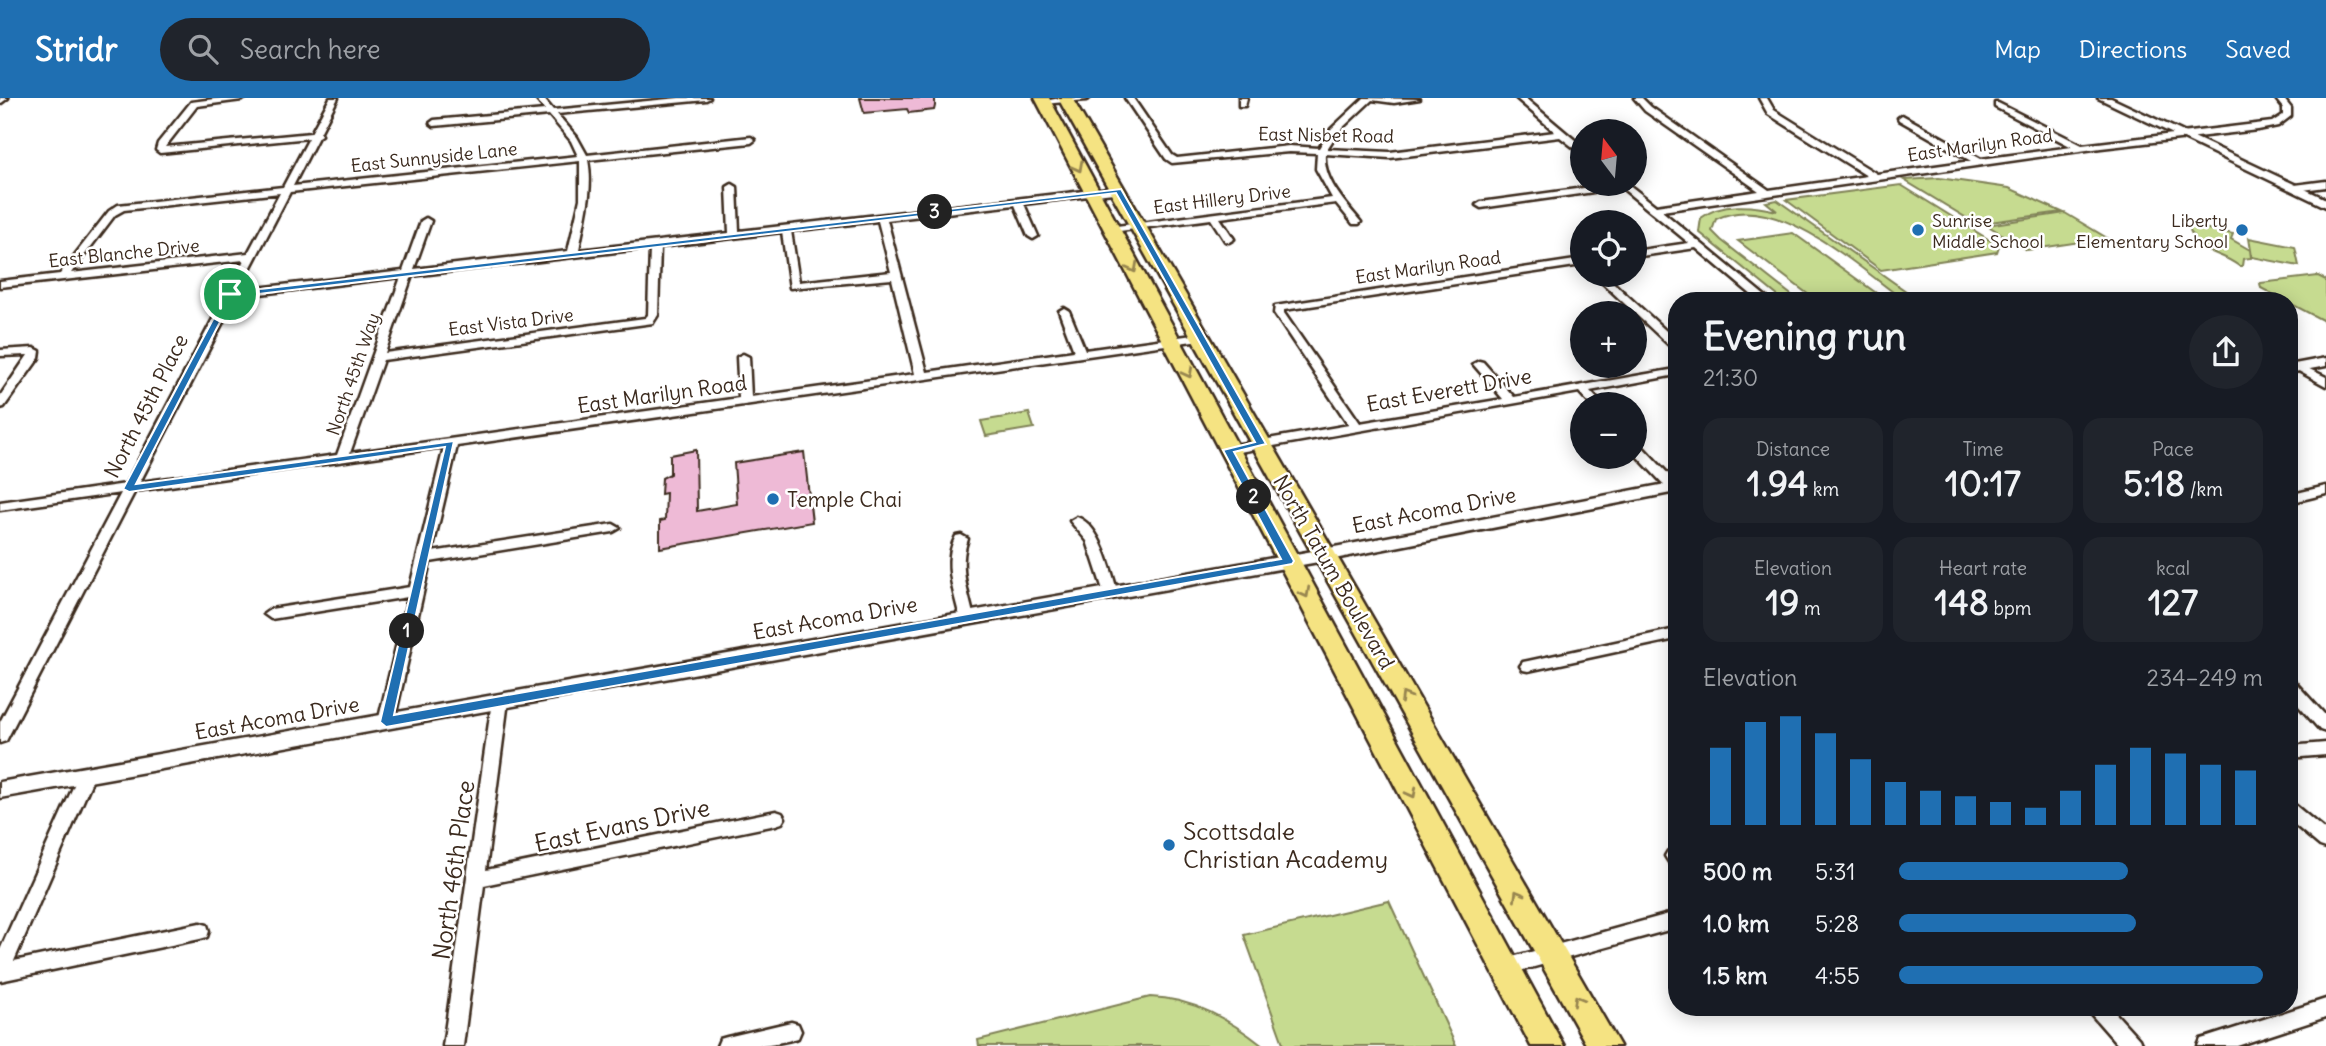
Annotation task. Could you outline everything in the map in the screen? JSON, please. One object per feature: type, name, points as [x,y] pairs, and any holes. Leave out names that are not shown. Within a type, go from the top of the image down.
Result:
[{"type":"main road","name":"North Tatum Boulevard","points":[[1064,99],[1604,1046]]},
{"type":"main road","name":"North Tatum Boulevard","points":[[1043,100],[1548,1046]]},
{"type":"main road","points":[[1061,134],[1072,136],[1089,155],[1102,163]]},
{"type":"street","points":[[242,98],[194,104],[161,145],[160,150],[317,135]]},
{"type":"street","name":"North 45th Place","points":[[0,737],[334,98]]},
{"type":"street","points":[[539,98],[578,145],[584,158],[586,180],[573,254]]},
{"type":"street","points":[[434,124],[706,98]]},
{"type":"street","points":[[1043,100],[1086,98]]},
{"type":"street","name":"East Nisbet Road","points":[[1129,98],[1168,157],[1175,160],[1263,150],[1390,155],[1560,134]]},
{"type":"street","points":[[1356,222],[1321,175],[1320,152],[1333,130],[1371,98],[1394,102],[1416,99]]},
{"type":"street","points":[[1520,98],[1570,142]]},
{"type":"street","points":[[1638,98],[1648,109],[1768,193]]},
{"type":"street","points":[[1763,98],[1771,112],[1877,178]]},
{"type":"street","points":[[2103,98],[2326,203]]},
{"type":"street","name":"East Marilyn Road","points":[[1654,209],[2081,148],[2187,138],[2275,124],[2287,116],[2288,112],[2279,98]]},
{"type":"street","points":[[1998,105],[2081,148]]},
{"type":"street","points":[[1902,118],[1981,163]]},
{"type":"street","name":"East Sunnyside Lane","points":[[63,277],[112,213],[121,207],[751,140]]},
{"type":"street","points":[[2295,188],[2326,184]]},
{"type":"street","points":[[732,187],[734,235]]},
{"type":"street","points":[[230,294],[1118,190]]},
{"type":"street","points":[[1481,205],[1570,192]]},
{"type":"street","points":[[1638,196],[1755,292]]},
{"type":"street","name":"East Hillery Drive","points":[[1112,229],[1337,200]]},
{"type":"street","points":[[1020,202],[1033,236]]},
{"type":"street","points":[[1214,216],[1229,239]]},
{"type":"street","points":[[882,218],[922,377]]},
{"type":"street","name":"North 45th Way","points":[[341,459],[426,221]]},
{"type":"street","points":[[786,229],[794,286],[896,275]]},
{"type":"street","name":"East Vista Drive","points":[[377,357],[649,321],[653,314],[656,244]]},
{"type":"street","points":[[1647,252],[1698,245]]},
{"type":"street","name":"East Blanche Drive","points":[[0,284],[251,256]]},
{"type":"street","name":"East Marilyn Road","points":[[1356,427],[1279,313],[1279,308],[1570,264]]},
{"type":"street","points":[[1612,287],[1668,338]]},
{"type":"street","points":[[1065,311],[1081,354]]},
{"type":"street","name":"East Marilyn Road","points":[[0,506],[1200,337]]},
{"type":"street","points":[[0,353],[34,351],[33,358],[0,404]]},
{"type":"street","points":[[743,357],[745,402]]},
{"type":"street","points":[[2298,367],[2326,362]]},
{"type":"street","points":[[1479,364],[1511,400]]},
{"type":"street","points":[[2298,370],[2326,382]]},
{"type":"street","name":"East Everett Drive","points":[[1228,450],[1668,373]]},
{"type":"street","points":[[1581,388],[1585,392]]},
{"type":"street","points":[[386,722],[451,443]]},
{"type":"street","points":[[1647,458],[1668,480]]},
{"type":"street","name":"East Acoma Drive","points":[[0,790],[1324,555],[1668,488]]},
{"type":"street","points":[[2298,497],[2326,490]]},
{"type":"street","points":[[1077,521],[1093,540],[1111,593]]},
{"type":"street","points":[[424,558],[613,528]]},
{"type":"street","points":[[961,539],[956,549],[955,564],[967,618]]},
{"type":"street","points":[[271,614],[417,590]]},
{"type":"street","points":[[1528,666],[1668,636]]},
{"type":"street","points":[[2298,695],[2326,726]]},
{"type":"street","name":"North 46th Place","points":[[453,1046],[500,701]]},
{"type":"street","points":[[2298,751],[2326,749]]},
{"type":"street","points":[[0,971],[87,774]]},
{"type":"street","name":"East Evans Drive","points":[[477,879],[776,818]]},
{"type":"street","points":[[2298,818],[2326,841]]},
{"type":"street","points":[[1506,967],[1668,922]]},
{"type":"street","points":[[0,971],[200,931]]},
{"type":"street","points":[[2208,1046],[2326,1008]]},
{"type":"street","points":[[2105,1016],[2132,1046]]},
{"type":"street","points":[[727,1046],[790,1031]]},
{"type":"green space","points":[[1939,178],[2009,188],[2062,212],[1983,223],[1970,220],[1904,180]]},
{"type":"green space","points":[[1901,185],[1999,246],[1997,252],[1881,270],[1786,200]]},
{"type":"green space","points":[[1777,200],[1907,292],[1893,292],[1841,253],[1790,223],[1764,215],[1739,213],[1716,219],[1712,231],[1787,292],[1773,292],[1699,232],[1701,218],[1718,209],[1737,206],[1777,211],[1766,202]]},
{"type":"green space","points":[[2065,213],[2107,238],[2027,250],[1987,225]]},
{"type":"green space","points":[[2188,225],[2233,234],[2231,239],[2250,250],[2251,258],[2243,259],[2242,266],[2239,266],[2209,251],[2197,242]]},
{"type":"green space","points":[[1793,233],[1875,292],[1805,292],[1738,241]]},
{"type":"green space","points":[[2249,238],[2295,247],[2299,266],[2252,257]]},
{"type":"green space","points":[[2318,276],[2326,280],[2326,322],[2298,307],[2298,292],[2269,292],[2261,288],[2260,283]]},
{"type":"green space","points":[[1029,413],[1034,428],[986,436],[981,421]]},
{"type":"green space","points":[[1389,901],[1456,1046],[1284,1046],[1244,935]]},
{"type":"green space","points":[[1150,997],[1181,1001],[1210,1012],[1263,1046],[979,1046],[978,1040]]},
{"type":"building","points":[[860,98],[935,98],[935,106],[934,110],[909,113],[907,109],[864,113]]},
{"type":"building","name":"Temple Chai","points":[[696,450],[697,511],[737,504],[734,463],[804,452],[812,522],[660,548],[660,521],[665,520],[666,493],[661,494],[662,478],[670,474],[670,455]]},
{"type":"place","name":"Sunrise Middle School","points":[[1918,230]]},
{"type":"place","name":"Liberty Elementary School","points":[[2242,230]]},
{"type":"place","name":"Temple Chai","points":[[773,499]]},
{"type":"place","name":"Scottsdale Christian Academy","points":[[1169,845]]},
{"type":"route","points":[[1118,190],[1261,444],[1228,450],[1288,561],[386,722],[451,443],[129,489],[230,294],[1118,190]]}]
